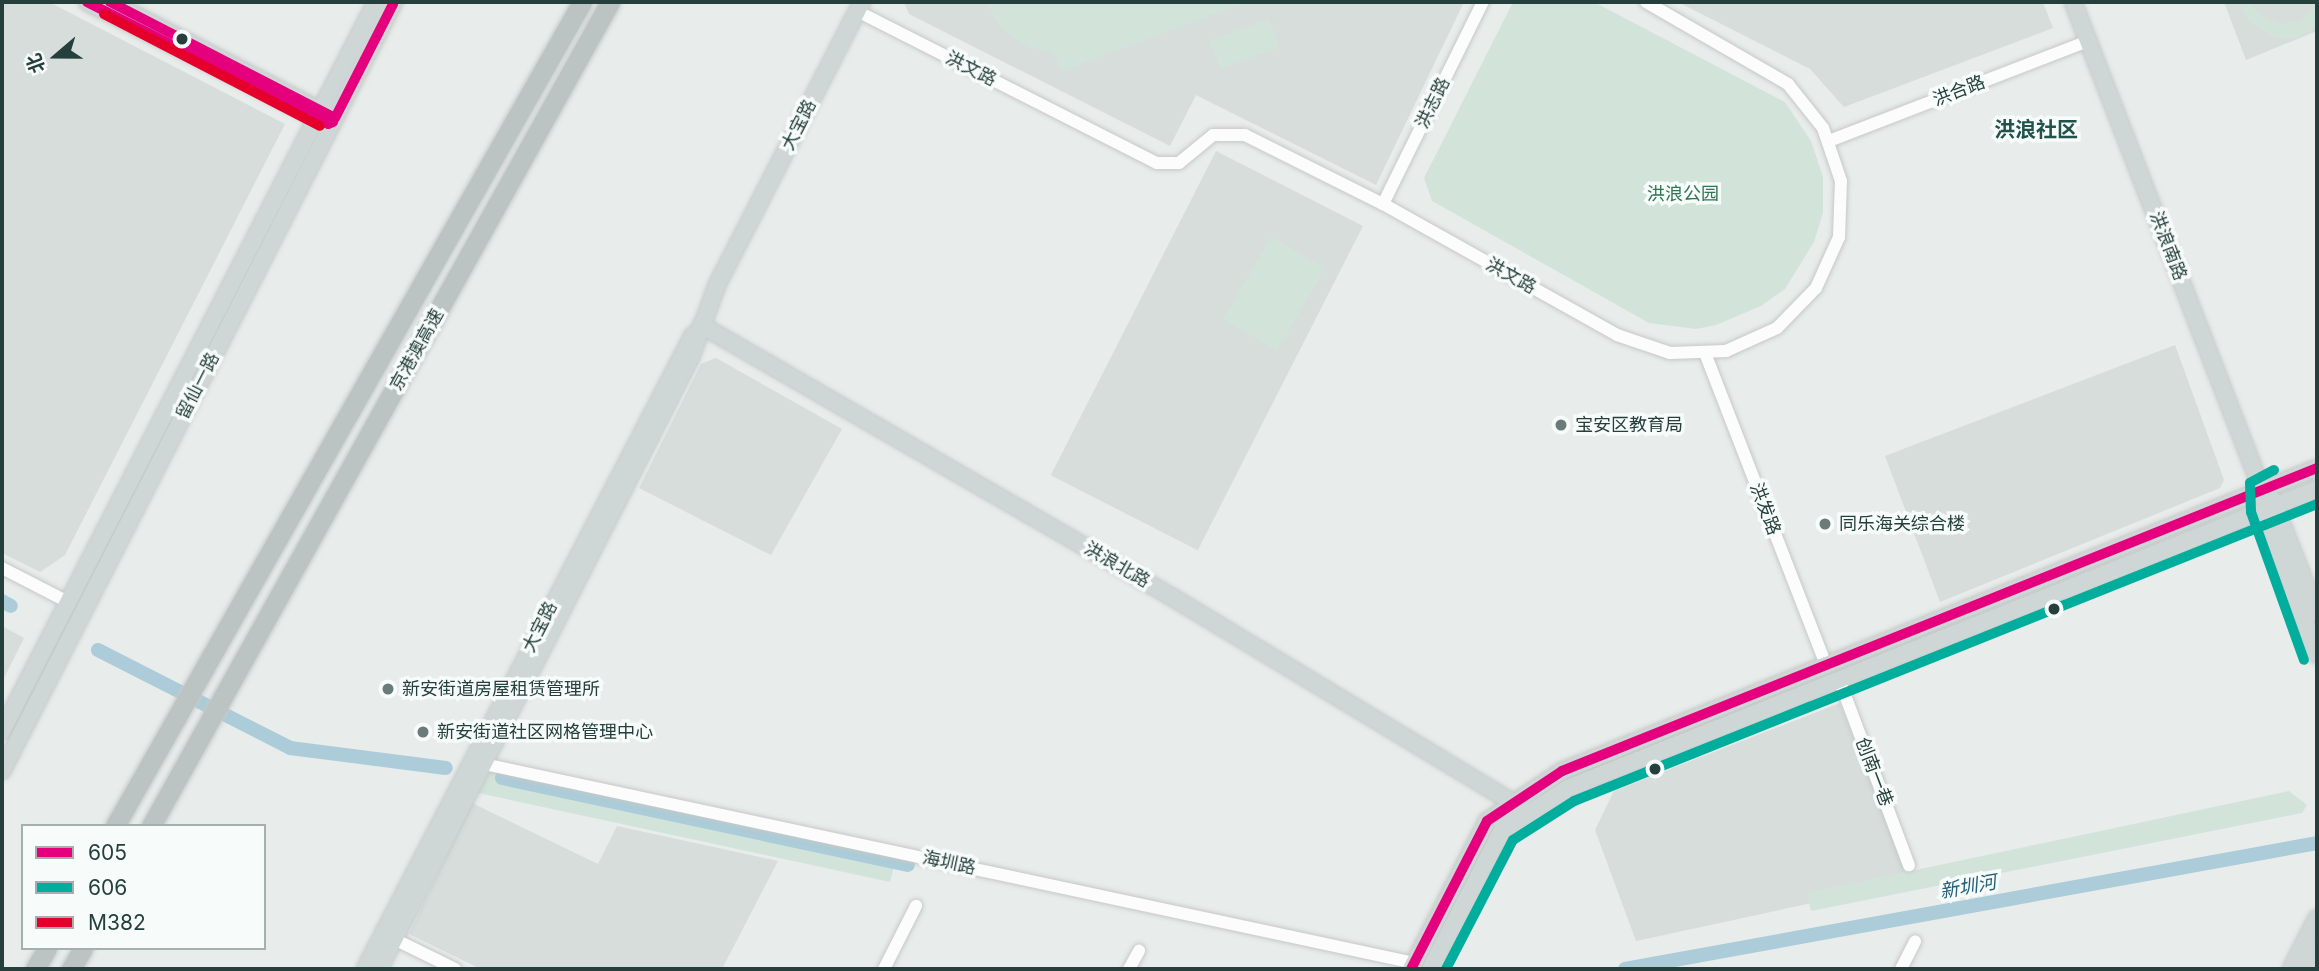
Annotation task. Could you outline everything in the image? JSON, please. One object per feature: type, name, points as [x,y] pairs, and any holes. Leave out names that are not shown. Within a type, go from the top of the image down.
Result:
[{"type":"highway","name":"京港澳高速","points":[[116,824],[582,2]]},
{"type":"highway","name":"京港澳高速","points":[[152,824],[610,2]]},
{"type":"highway","points":[[71,969],[82,950]]},
{"type":"main road","points":[[87,2],[275,97],[333,117],[333,122]]},
{"type":"main road","points":[[110,2],[319,114]]},
{"type":"main road","name":"留仙一路","points":[[2,731],[376,2]]},
{"type":"main road","name":"留仙一路","points":[[2,771],[394,2]]},
{"type":"main road","name":"洪浪南路","points":[[2073,2],[2262,490],[2271,507]]},
{"type":"main road","name":"大宝路","points":[[365,969],[389,936],[484,764],[691,357],[701,325],[860,6]]},
{"type":"main road","points":[[275,97],[298,119],[301,140],[296,158]]},
{"type":"main road","name":"大宝路","points":[[379,969],[389,936],[681,350],[701,325]]},
{"type":"main road","name":"洪浪北路","points":[[701,325],[1171,597],[1529,813]]},
{"type":"main road","points":[[1413,966],[1488,821],[1562,771],[2317,468]]},
{"type":"main road","points":[[1430,969],[1502,830],[1568,788],[2317,489]]},
{"type":"main road","points":[[2271,507],[2317,613]]},
{"type":"main road","points":[[2271,507],[2317,654]]},
{"type":"main road","points":[[2307,969],[2314,948],[2317,918]]},
{"type":"main road","points":[[2291,969],[2314,948]]},
{"type":"street","name":"洪志路","points":[[1382,204],[1483,2]]},
{"type":"street","name":"洪文路","points":[[860,6],[1157,163],[1179,163],[1213,135],[1234,132],[1382,204],[1617,335],[1670,353],[1705,354],[1752,342],[1777,328],[1816,288],[1830,264],[1843,209],[1841,181],[1829,141],[1808,104],[1788,85],[1646,2]]},
{"type":"street","name":"洪合路","points":[[1829,141],[2088,41]]},
{"type":"street","name":"洪发路","points":[[1705,354],[1826,665]]},
{"type":"street","points":[[2,568],[68,602]]},
{"type":"street","name":"创南一巷","points":[[1839,679],[1909,864]]},
{"type":"street","name":"海圳路","points":[[484,764],[1413,966]]},
{"type":"street","points":[[884,969],[916,906]]},
{"type":"street","points":[[389,936],[455,969]]},
{"type":"street","points":[[1901,969],[1915,941]]},
{"type":"street","points":[[1129,969],[1139,951]]},
{"type":"shaded area","points":[[2,2],[49,2],[285,124],[65,555],[40,572],[2,553]]},
{"type":"shaded area","points":[[904,2],[1464,2],[1376,185],[1196,95],[1170,146],[909,14]]},
{"type":"shaded area","points":[[1678,2],[2043,2],[2053,28],[1844,107],[1810,69]]},
{"type":"shaded area","points":[[2224,2],[2317,2],[2317,31],[2246,60]]},
{"type":"shaded area","points":[[1216,151],[1363,226],[1198,550],[1051,475]]},
{"type":"shaded area","points":[[2175,345],[2224,480],[2220,488],[1940,602],[1885,456]]},
{"type":"shaded area","points":[[716,358],[842,429],[771,555],[639,488],[701,364]]},
{"type":"shaded area","points":[[2,626],[24,638],[2,682]]},
{"type":"shaded area","points":[[1840,703],[1909,882],[1636,941],[1595,830],[1614,791]]},
{"type":"shaded area","points":[[472,803],[598,864],[617,826],[778,861],[722,969],[481,969],[409,934]]},
{"type":"green space","points":[[986,2],[1246,2],[1061,71],[1054,53],[1028,47],[1000,27]]},
{"type":"green space","name":"洪浪公园","points":[[1513,2],[1594,2],[1785,102],[1811,141],[1823,177],[1823,213],[1814,242],[1785,289],[1761,306],[1716,325],[1696,329],[1649,323],[1432,201],[1424,178]]},
{"type":"green space","points":[[2239,2],[2256,2],[2251,4],[2263,17],[2281,25],[2301,21],[2317,4],[2317,27],[2293,39],[2276,38],[2250,22]]},
{"type":"green space","points":[[1269,19],[1279,47],[1220,69],[1210,41]]},
{"type":"green space","points":[[1271,237],[1325,268],[1277,350],[1224,319]]},
{"type":"green space","points":[[484,764],[899,848],[890,882],[469,791]]},
{"type":"green space","points":[[2289,791],[2307,805],[2302,813],[1811,911],[1807,893]]},
{"type":"waterway","points":[[2,601],[11,606]]},
{"type":"waterway","points":[[98,650],[290,748],[446,768]]},
{"type":"waterway","points":[[502,778],[908,865]]},
{"type":"waterway","name":"新圳河","points":[[1625,969],[2317,843]]},
{"type":"transit line","name":"605","points":[[87,2],[328,124],[333,122],[333,117],[110,2]]},
{"type":"transit line","name":"605","points":[[335,118],[393,4]]},
{"type":"transit line","name":"M382","points":[[104,14],[320,126]]},
{"type":"transit line","name":"605","points":[[1411,969],[1487,821],[1562,771],[2317,468]]},
{"type":"transit line","name":"606","points":[[2274,470],[2250,483],[2251,512],[2304,660]]},
{"type":"transit line","name":"606","points":[[1446,969],[1513,840],[1574,801],[2317,504]]},
{"type":"place","name":"宝安区教育局","points":[[1561,425]]},
{"type":"place","name":"同乐海关综合楼","points":[[1825,524]]},
{"type":"place","name":"新安街道房屋租赁管理所","points":[[388,689]]},
{"type":"place","name":"新安街道社区网格管理中心","points":[[423,732]]},
{"type":"district","name":"洪浪社区","points":[[2036,130]]}]
